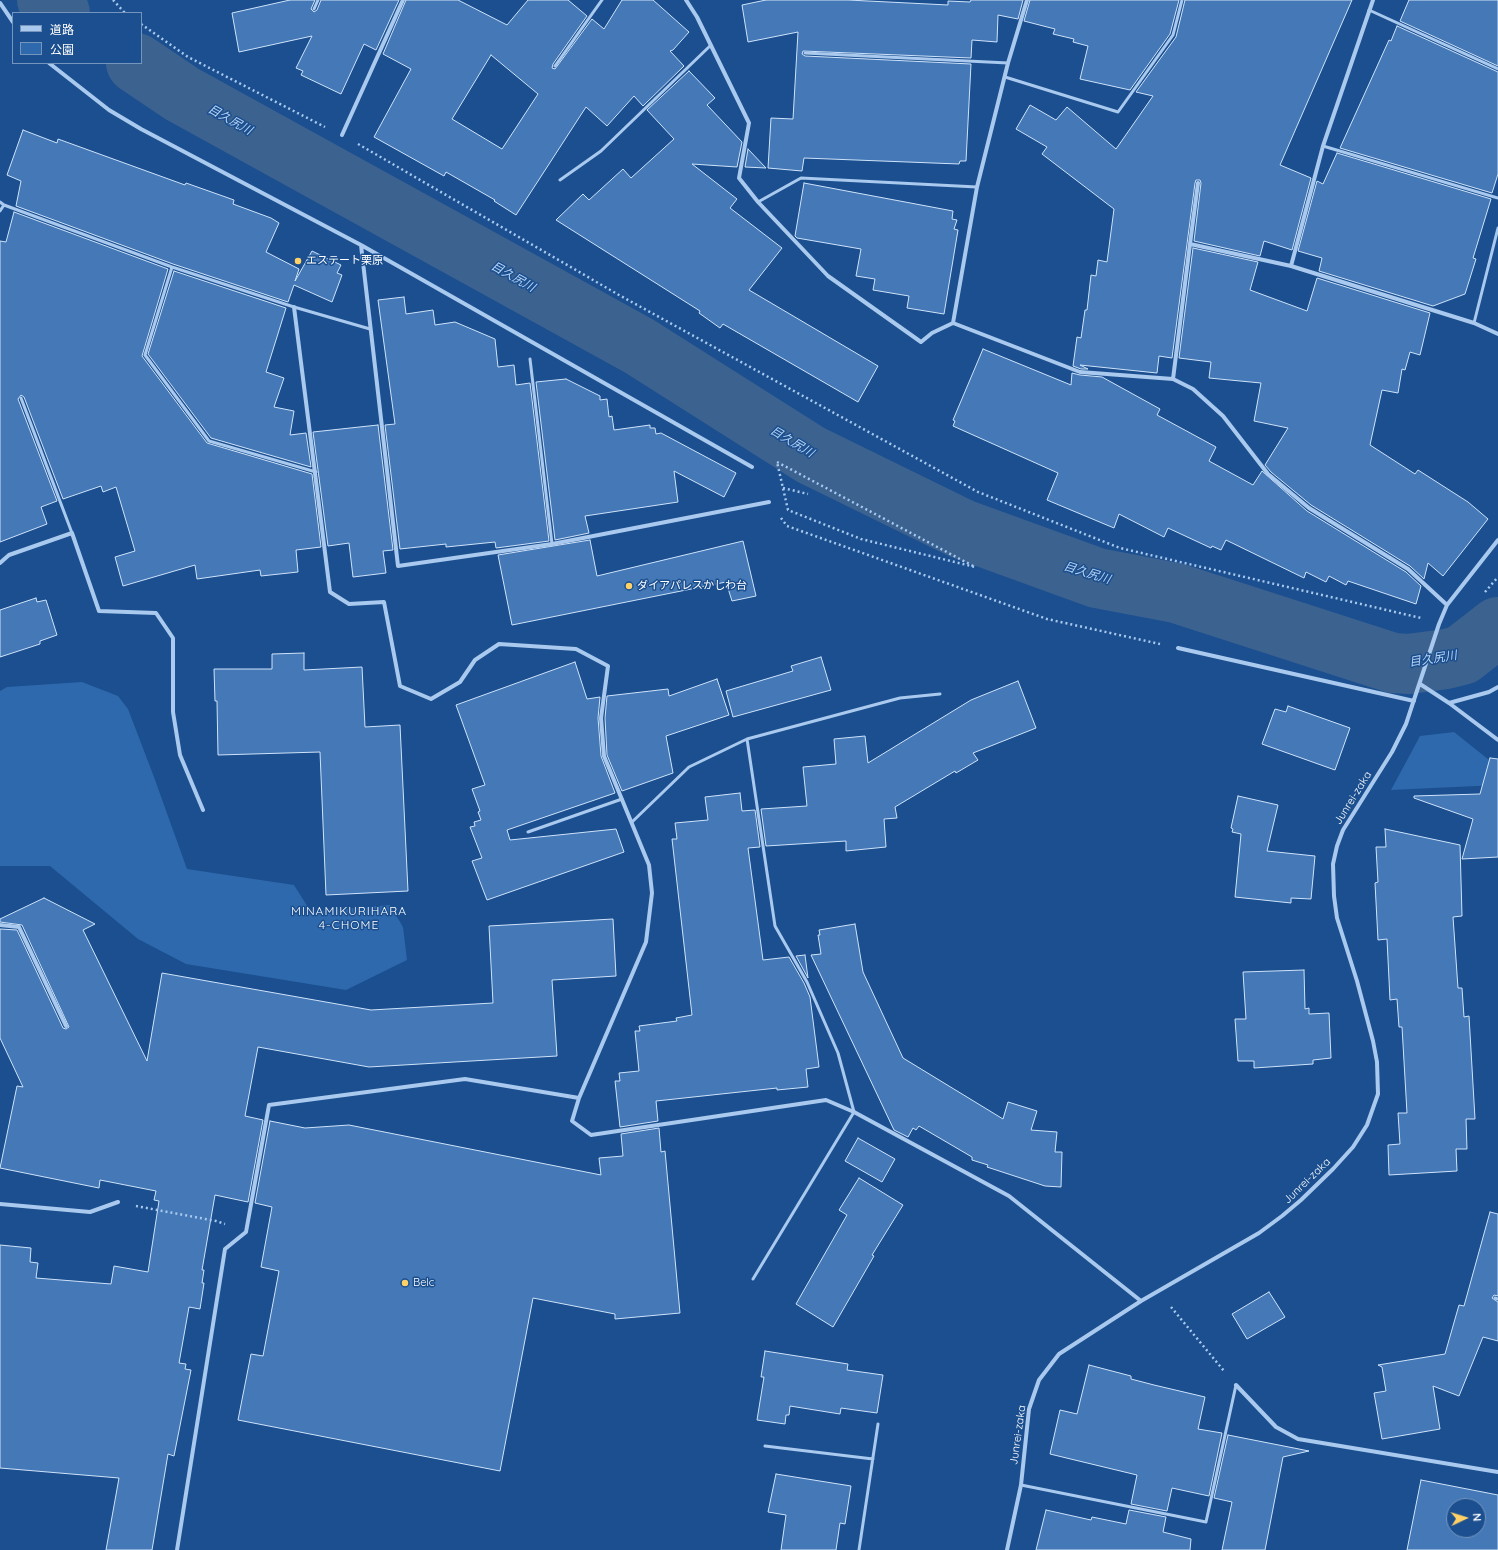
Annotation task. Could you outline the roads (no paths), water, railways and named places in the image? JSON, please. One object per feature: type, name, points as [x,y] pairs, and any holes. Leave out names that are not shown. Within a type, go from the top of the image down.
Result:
[{"type":"street","points":[[342,136],[403,0]]},
{"type":"street","points":[[686,0],[697,17],[749,123],[739,178],[758,202],[828,276],[921,342],[932,333],[953,323],[1080,372],[1173,379],[1194,389],[1223,416],[1268,474],[1309,508],[1408,570],[1447,605]]},
{"type":"street","points":[[953,323],[977,187],[1008,63],[1027,0]]},
{"type":"street","points":[[1291,266],[1323,146],[1373,0]]},
{"type":"street","points":[[0,3],[12,21]]},
{"type":"street","points":[[50,64],[110,110],[141,129],[361,245],[752,467]]},
{"type":"street","points":[[1173,379],[1198,183]]},
{"type":"street","points":[[1190,244],[1291,266],[1474,323],[1498,334]]},
{"type":"street","points":[[361,245],[398,566],[552,544],[769,502]]},
{"type":"street","points":[[294,308],[316,472],[330,592],[349,604],[384,602],[400,686],[431,699],[460,682],[476,660],[499,644],[576,649],[608,666],[601,718],[604,756],[649,864],[652,894],[646,942],[578,1098],[572,1121],[591,1135],[826,1100],[854,1112],[1009,1196],[1141,1301]]},
{"type":"street","points":[[0,563],[9,555],[72,533],[99,611],[156,613],[173,638],[173,712],[180,755],[203,810]]},
{"type":"street","name":"Junrei-zaka","points":[[1007,1550],[1021,1485],[1029,1409],[1039,1380],[1059,1354],[1141,1301],[1259,1233],[1282,1216],[1302,1200],[1333,1169],[1353,1147],[1367,1125],[1378,1094],[1377,1062],[1357,981],[1337,918],[1334,896],[1333,864],[1343,830],[1392,752],[1406,724],[1442,615],[1447,605],[1498,540]]},
{"type":"street","points":[[1178,648],[1414,701]]},
{"type":"street","points":[[1420,684],[1449,703],[1498,740]]},
{"type":"street","points":[[1449,703],[1489,692],[1498,687]]},
{"type":"street","points":[[0,925],[19,927],[66,1026]]},
{"type":"street","points":[[177,1550],[225,1249],[246,1232],[269,1105],[465,1079],[578,1098]]},
{"type":"street","points":[[0,1204],[90,1212],[118,1202]]},
{"type":"street","points":[[1236,1385],[1276,1427],[1298,1439],[1498,1472]]},
{"type":"lane","points":[[314,9],[318,0]]},
{"type":"lane","points":[[555,66],[593,16],[602,0]]},
{"type":"lane","points":[[1005,77],[1118,112],[1173,36],[1182,0]]},
{"type":"lane","points":[[1369,10],[1498,69]]},
{"type":"lane","points":[[560,180],[601,151],[711,45]]},
{"type":"lane","points":[[805,53],[1008,63]]},
{"type":"lane","points":[[1323,146],[1498,198]]},
{"type":"lane","points":[[758,202],[801,178],[977,187]]},
{"type":"lane","points":[[0,202],[4,205],[172,267],[294,308],[370,329]]},
{"type":"lane","points":[[0,211],[4,205]]},
{"type":"lane","points":[[1474,323],[1498,228]]},
{"type":"lane","points":[[172,267],[145,355],[210,440],[316,472]]},
{"type":"lane","points":[[530,359],[552,544]]},
{"type":"lane","points":[[21,398],[72,533]]},
{"type":"lane","points":[[632,822],[689,767],[747,739],[900,698],[940,694]]},
{"type":"lane","points":[[747,739],[775,926],[807,982],[838,1053],[854,1112],[753,1279]]},
{"type":"lane","points":[[528,832],[622,800]]},
{"type":"lane","points":[[1021,1485],[1206,1522],[1236,1385]]},
{"type":"lane","points":[[859,1550],[878,1424]]},
{"type":"lane","points":[[765,1446],[873,1459]]},
{"type":"waterway","name":"目久尻川","points":[[47,0],[59,12]]},
{"type":"waterway","name":"目久尻川","points":[[137,64],[182,94],[639,346],[811,455],[962,529],[1097,578],[1176,593],[1393,663],[1409,664],[1446,659],[1462,655],[1498,627]]},
{"type":"place","name":"エステート栗原","points":[[298,261]]},
{"type":"place","name":"ダイアパレスかしわ台","points":[[629,586]]},
{"type":"place","name":"Belc","points":[[405,1283]]},
{"type":"district","name":"MINAMIKURIHARA 4-CHOME","points":[[349,918]]}]
